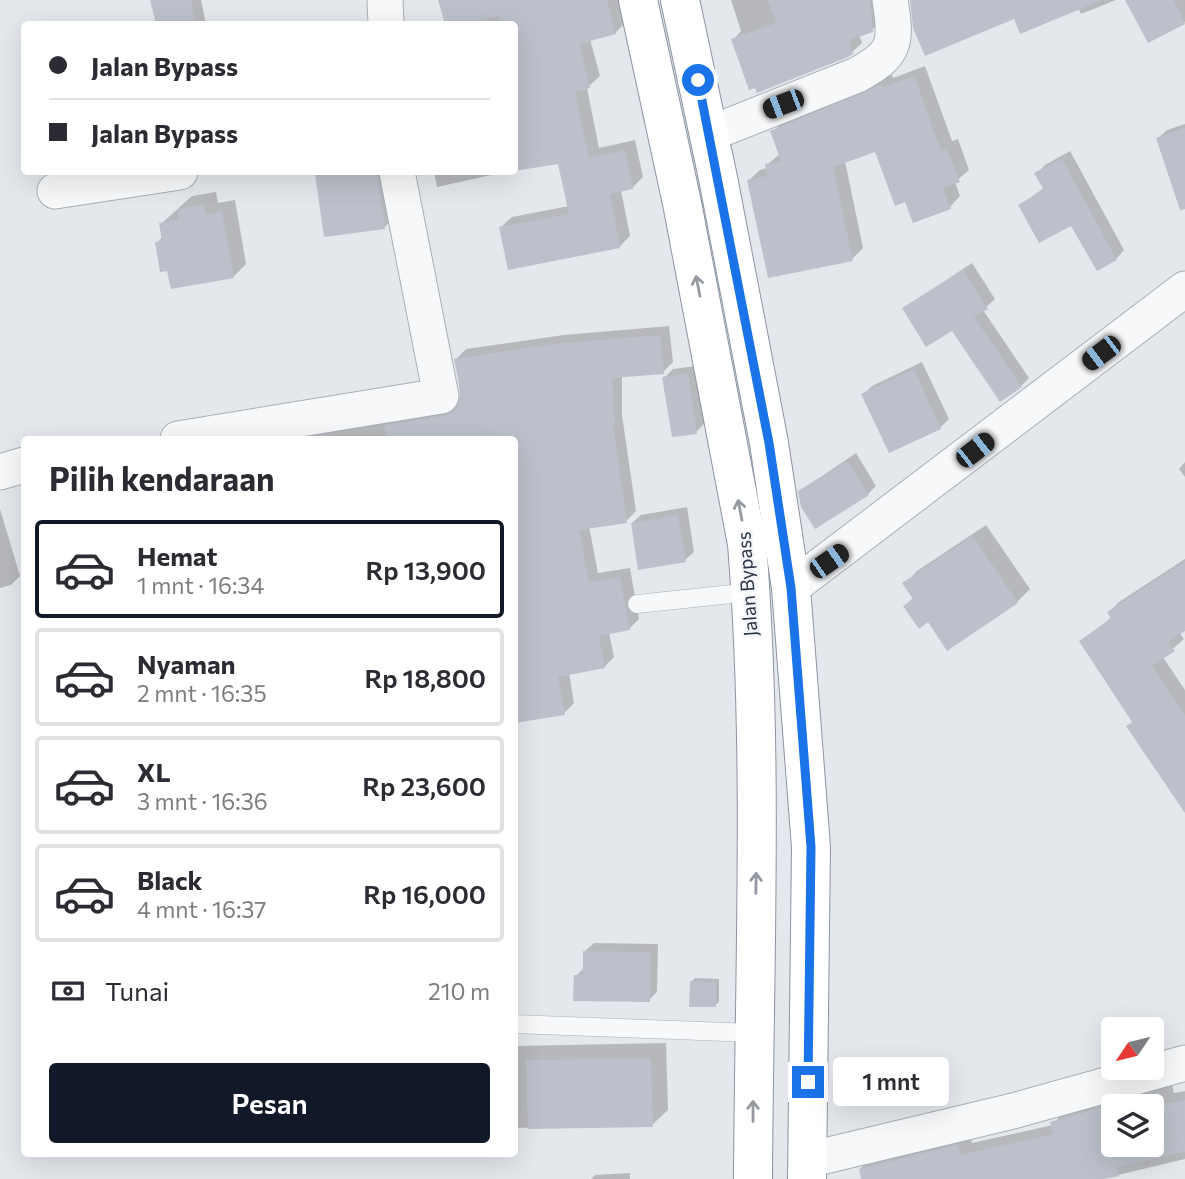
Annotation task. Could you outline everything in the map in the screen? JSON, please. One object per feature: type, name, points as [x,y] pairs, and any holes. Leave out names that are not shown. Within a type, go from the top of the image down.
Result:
[{"type":"highway","name":"Jalan Bypass","points":[[680,0],[769,443],[791,588],[811,847],[807,1170]]},
{"type":"highway","name":"Jalan Bypass","points":[[651,3],[682,203],[747,544],[751,592],[757,852],[753,1179]]},
{"type":"street","points":[[385,0],[386,21]]},
{"type":"street","points":[[709,134],[878,64],[889,55],[894,39],[890,0]]},
{"type":"street","points":[[55,191],[160,175]]},
{"type":"street","points":[[195,436],[441,396],[398,175]]},
{"type":"street","points":[[791,588],[1185,289]]},
{"type":"street","points":[[0,472],[21,466]]},
{"type":"street","points":[[807,1170],[1185,1063]]},
{"type":"lane","points":[[637,604],[751,592]]},
{"type":"lane","points":[[518,1024],[754,1033]]},
{"type":"building","points":[[150,0],[191,0],[195,21],[155,21]]},
{"type":"building","points":[[438,0],[607,0],[616,34],[579,44],[590,88],[575,92],[589,158],[625,150],[633,189],[610,194],[620,248],[508,270],[499,227],[569,214],[558,164],[518,170],[518,21],[500,21],[498,16],[480,21],[444,21]]},
{"type":"building","points":[[768,0],[870,0],[873,32],[849,40],[853,54],[848,57],[757,93],[755,88],[749,90],[731,39],[776,23]]},
{"type":"building","points":[[910,0],[1102,0],[1020,34],[1014,19],[925,56],[913,28]]},
{"type":"building","points":[[1125,0],[1174,0],[1185,24],[1148,43]]},
{"type":"building","points":[[914,76],[941,151],[947,149],[960,182],[943,188],[951,209],[913,223],[905,202],[895,206],[875,152],[833,167],[853,261],[768,278],[747,180],[767,176],[765,164],[781,161],[770,131],[881,84],[883,87]]},
{"type":"building","points":[[1185,128],[1185,209],[1180,210],[1156,138]]},
{"type":"building","points":[[1062,159],[1117,260],[1097,271],[1071,226],[1039,243],[1018,205],[1044,190],[1034,173]]},
{"type":"building","points":[[315,175],[377,175],[385,229],[324,237]]},
{"type":"building","points":[[204,204],[206,215],[222,212],[234,278],[171,289],[167,271],[160,272],[155,242],[162,241],[159,223],[179,220],[177,209]]},
{"type":"building","points":[[963,270],[988,309],[974,317],[1022,387],[1000,402],[952,331],[926,347],[902,308]]},
{"type":"building","points":[[660,335],[664,374],[612,378],[613,424],[627,523],[579,530],[589,582],[620,577],[630,630],[599,636],[605,668],[558,677],[565,715],[518,722],[518,436],[387,436],[385,425],[444,416],[454,411],[461,393],[454,359],[553,344]]},
{"type":"building","points":[[914,369],[941,429],[889,453],[861,394]]},
{"type":"building","points":[[688,373],[697,434],[672,437],[662,377]]},
{"type":"building","points":[[847,461],[869,495],[815,529],[801,507],[798,491]]},
{"type":"building","points":[[678,515],[686,562],[638,570],[631,523]]},
{"type":"building","points":[[973,536],[1018,603],[947,651],[928,622],[919,629],[903,606],[913,599],[902,583]]},
{"type":"building","points":[[1185,561],[1185,631],[1168,642],[1175,651],[1152,666],[1185,715],[1185,813],[1126,726],[1132,722],[1079,641],[1111,619],[1107,612]]},
{"type":"building","points":[[583,951],[650,952],[650,1002],[573,1001],[574,975],[583,975]]},
{"type":"building","points":[[690,981],[716,982],[716,1007],[689,1007]]},
{"type":"building","points":[[651,1058],[653,1127],[528,1129],[526,1060]]},
{"type":"building","points":[[1185,1100],[1185,1152],[1164,1157],[1164,1104]]},
{"type":"building","points":[[1101,1108],[1101,1157],[1162,1157],[1117,1167],[1119,1176],[1104,1179],[861,1179],[859,1169],[957,1145],[960,1155],[1053,1134],[1050,1122]]},
{"type":"route","points":[[698,80],[769,443],[791,588],[811,847],[808,1082]]}]
